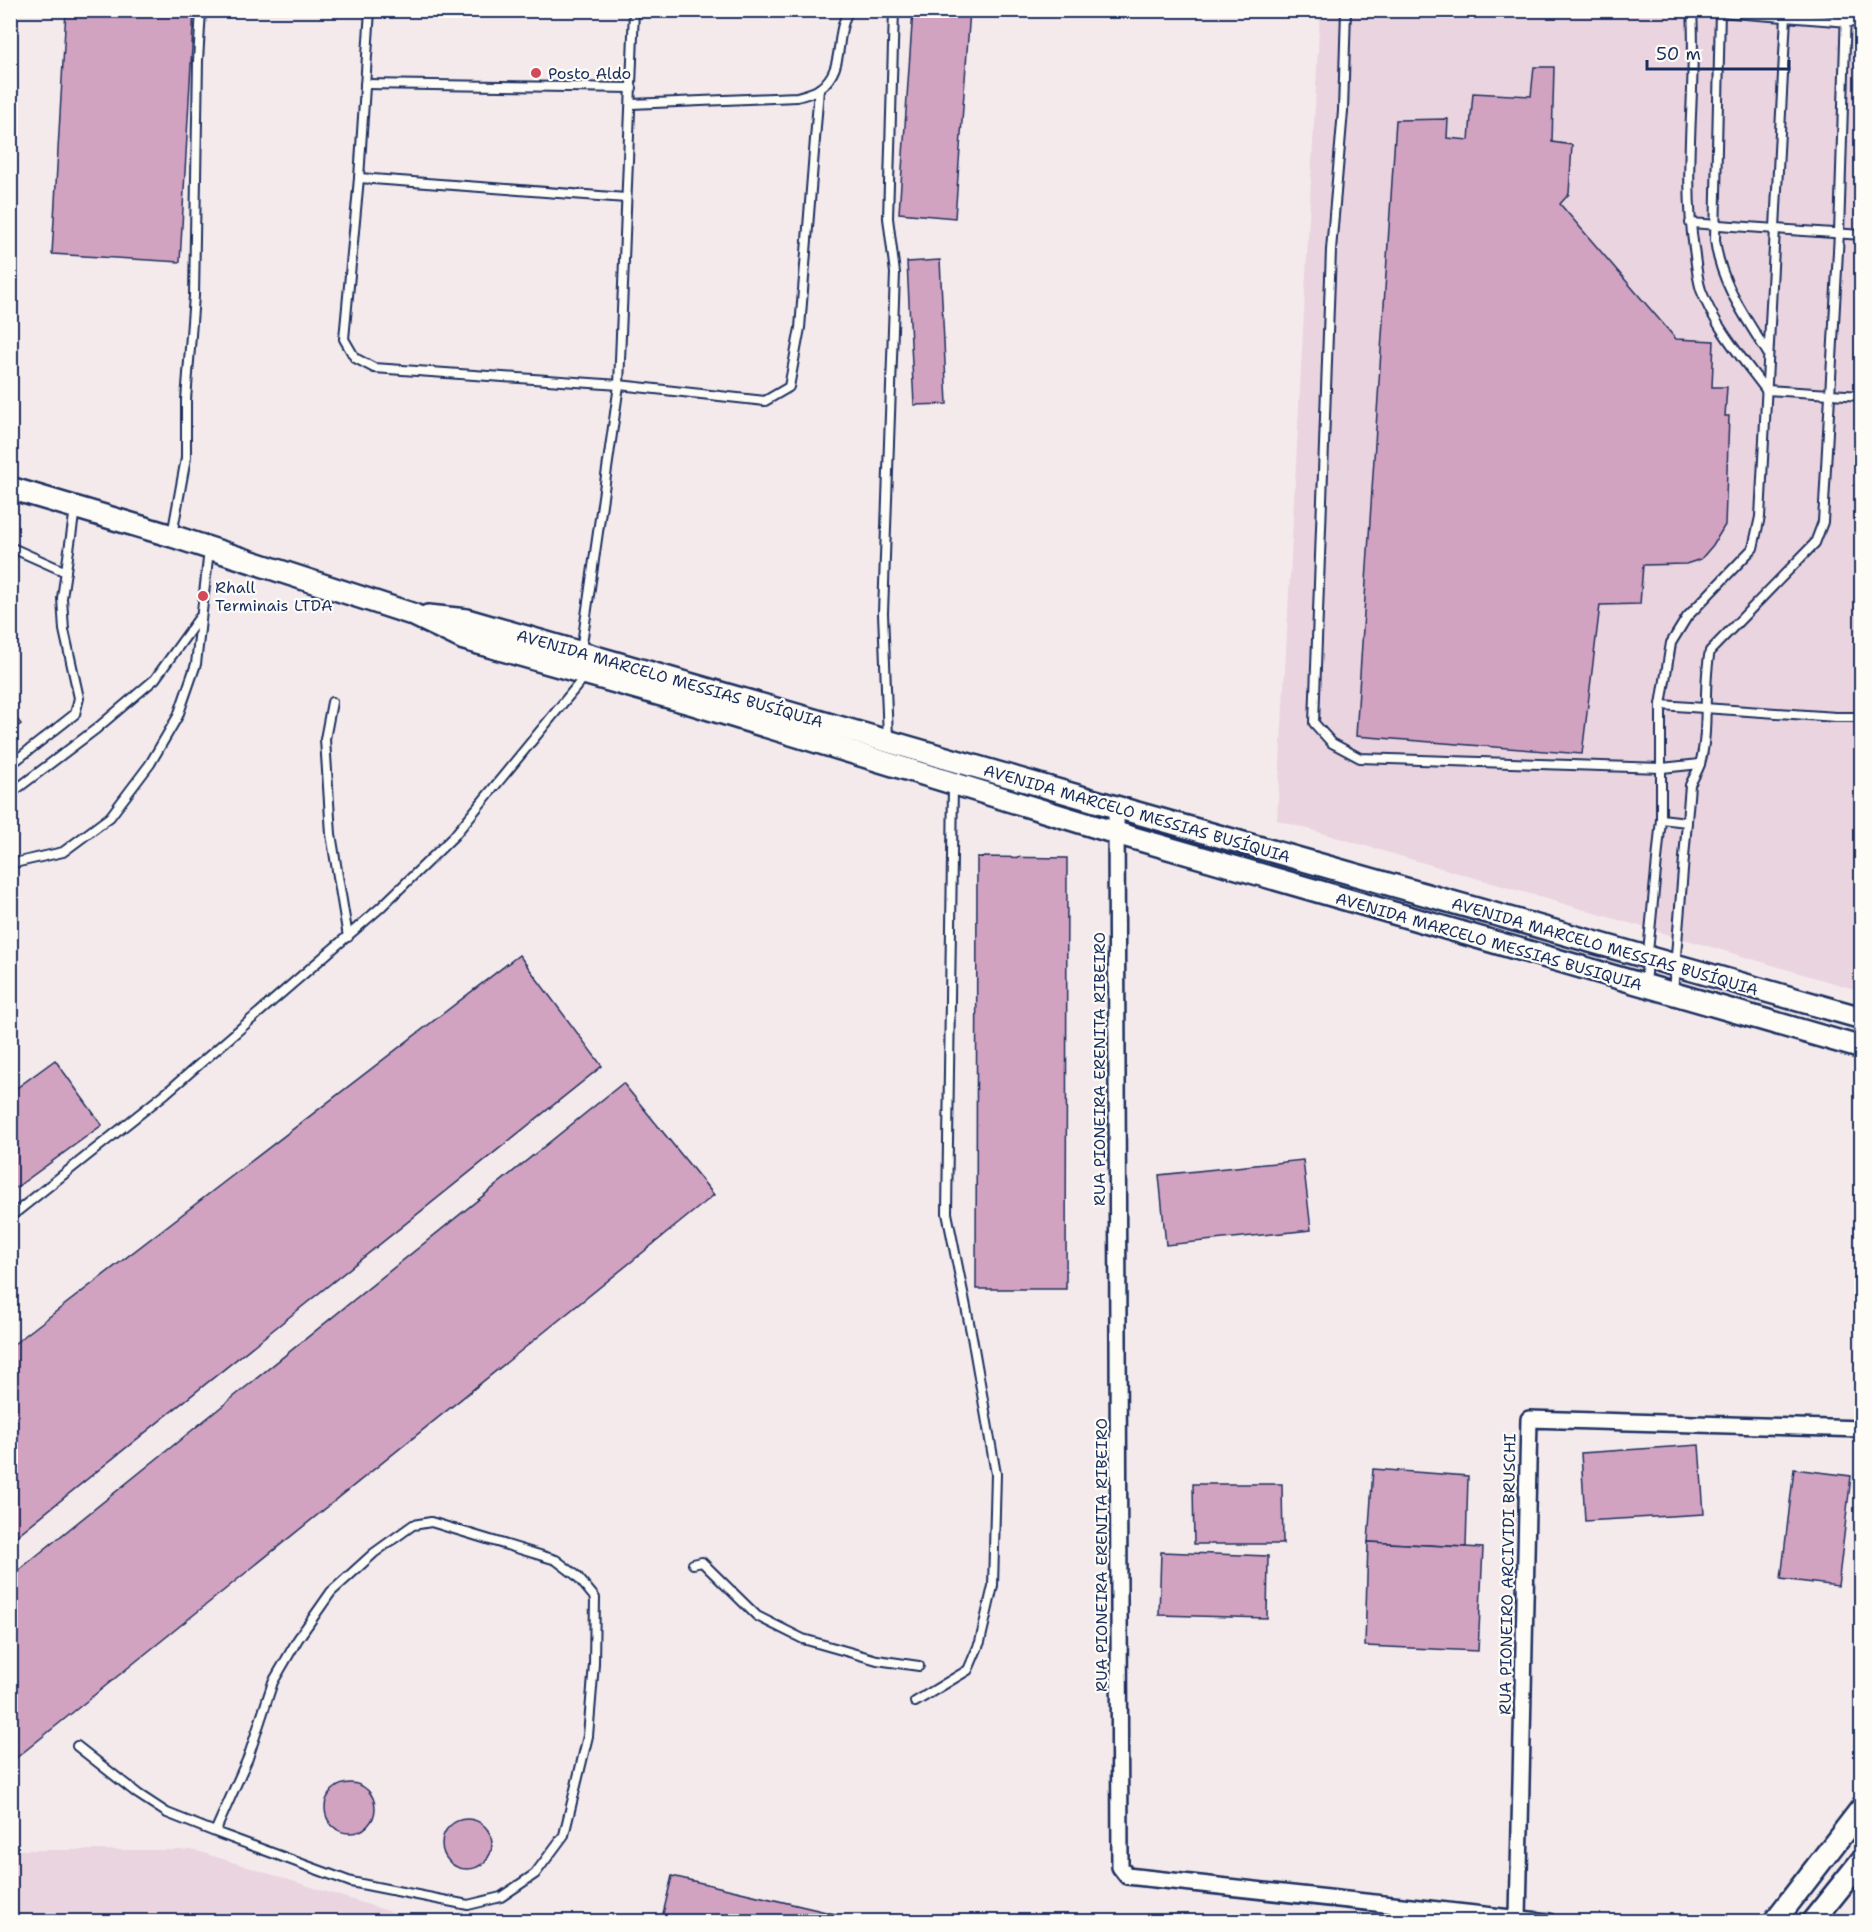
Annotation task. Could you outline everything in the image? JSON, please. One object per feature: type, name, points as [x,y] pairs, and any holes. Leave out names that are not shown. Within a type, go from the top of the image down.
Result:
[{"type":"street","name":"AVENIDA MARCELO MESSIAS BUSÍQUIA","points":[[10,488],[172,536],[412,614],[464,639],[587,674],[695,694],[888,741],[1862,1018]]},
{"type":"street","name":"AVENIDA MARCELO MESSIAS BUSÍQUIA","points":[[412,614],[468,620],[581,653],[887,764],[1116,833]]},
{"type":"street","name":"RUA PIONEIRA ERENITA RIBEIRO","points":[[1116,807],[1120,1867],[1126,1876],[1409,1914],[1518,1918],[1549,1922]]},
{"type":"street","name":"AVENIDA MARCELO MESSIAS BUSIQUIA","points":[[1116,833],[1862,1048]]},
{"type":"street","name":"RUA PIONEIRO ARCIVIDI BRUSCHI","points":[[1518,1918],[1529,1419],[1862,1429]]},
{"type":"street","points":[[1774,1922],[1862,1808]]},
{"type":"street","points":[[1812,1922],[1862,1860]]},
{"type":"lane","points":[[172,536],[186,458],[186,400],[194,296],[201,10]]},
{"type":"lane","points":[[370,10],[359,178],[344,339],[355,358],[374,368],[619,385],[765,401],[789,387],[800,328],[819,89]]},
{"type":"lane","points":[[581,653],[619,385],[634,10]]},
{"type":"lane","points":[[631,104],[797,97],[819,89],[835,73],[842,22],[849,10]]},
{"type":"lane","points":[[887,764],[883,613],[895,273],[888,218],[894,10]]},
{"type":"lane","points":[[1346,10],[1343,111],[1331,250],[1314,723],[1332,743],[1360,758],[1662,768],[1700,764]]},
{"type":"lane","points":[[1766,390],[1717,323],[1700,288],[1690,223],[1689,150],[1694,35],[1692,10],[1862,23]]},
{"type":"lane","points":[[1672,994],[1690,785],[1700,764],[1706,668],[1710,651],[1815,543],[1823,522],[1839,233],[1846,10]]},
{"type":"lane","points":[[1720,12],[1715,225],[1718,262],[1739,309],[1767,352]]},
{"type":"lane","points":[[1645,986],[1661,819],[1661,705],[1671,643],[1687,617],[1753,548],[1760,517],[1786,16]]},
{"type":"lane","points":[[365,84],[632,88]]},
{"type":"lane","points":[[359,178],[626,198]]},
{"type":"lane","points":[[1690,223],[1862,235]]},
{"type":"lane","points":[[1766,390],[1862,396]]},
{"type":"lane","points":[[10,765],[75,714],[79,698],[64,630],[62,598],[76,508]]},
{"type":"lane","points":[[10,547],[66,572]]},
{"type":"lane","points":[[10,864],[63,852],[110,817],[150,764],[178,716],[196,664],[210,548]]},
{"type":"lane","points":[[10,794],[96,729],[155,679],[200,616]]},
{"type":"lane","points":[[10,1217],[166,1093],[348,937],[454,836],[587,674]]},
{"type":"lane","points":[[332,702],[325,739],[331,834],[338,888],[348,937]]},
{"type":"lane","points":[[1661,705],[1862,717]]},
{"type":"lane","points":[[915,1702],[968,1670],[980,1642],[993,1586],[996,1474],[947,1213],[953,784]]},
{"type":"lane","points":[[1661,819],[1687,822]]},
{"type":"lane","points":[[77,1746],[138,1794],[167,1813],[215,1832],[351,1882],[468,1905],[501,1897],[535,1874],[564,1835],[588,1736],[594,1664],[595,1598],[577,1576],[556,1560],[431,1522],[413,1525],[374,1553],[331,1592],[298,1639],[273,1682],[248,1758],[215,1832]]},
{"type":"lane","points":[[693,1564],[702,1562],[757,1616],[803,1639],[877,1660],[919,1666]]},
{"type":"shaded area","points":[[1320,11],[1861,11],[1861,991],[1277,820]]},
{"type":"shaded area","points":[[11,1850],[194,1850],[420,1921],[11,1921]]},
{"type":"building","points":[[66,10],[194,10],[180,262],[52,254]]},
{"type":"building","points":[[913,10],[970,10],[955,218],[899,213]]},
{"type":"building","points":[[1534,67],[1554,67],[1552,142],[1572,145],[1569,194],[1560,204],[1676,339],[1714,341],[1712,387],[1727,387],[1725,416],[1729,416],[1725,525],[1701,559],[1686,564],[1643,565],[1640,604],[1600,605],[1582,754],[1356,736],[1396,120],[1448,119],[1447,138],[1469,140],[1473,93],[1531,96]]},
{"type":"building","points":[[940,260],[947,404],[914,405],[907,262]]},
{"type":"building","points":[[10,710],[21,724],[10,732]]},
{"type":"building","points":[[977,857],[1067,858],[1066,1289],[976,1289]]},
{"type":"building","points":[[519,955],[602,1066],[10,1541],[10,1347]]},
{"type":"building","points":[[55,1060],[102,1125],[10,1192],[10,1093]]},
{"type":"building","points":[[623,1083],[714,1195],[10,1763],[10,1577]]},
{"type":"building","points":[[1303,1160],[1311,1230],[1166,1245],[1159,1175]]},
{"type":"building","points":[[1699,1445],[1704,1514],[1585,1521],[1581,1453]]},
{"type":"building","points":[[1373,1469],[1468,1476],[1466,1547],[1368,1542]]},
{"type":"building","points":[[1794,1469],[1851,1476],[1838,1586],[1781,1579]]},
{"type":"building","points":[[1193,1484],[1282,1484],[1283,1544],[1194,1544]]},
{"type":"building","points":[[1368,1542],[1483,1548],[1478,1651],[1365,1646]]},
{"type":"building","points":[[1161,1552],[1268,1556],[1267,1618],[1159,1615]]},
{"type":"building","points":[[350,1783],[364,1787],[371,1794],[375,1808],[371,1822],[364,1829],[350,1833],[336,1829],[329,1822],[325,1808],[329,1794],[336,1787]]},
{"type":"building","points":[[467,1819],[481,1823],[488,1830],[492,1844],[488,1858],[481,1865],[467,1869],[453,1865],[446,1858],[442,1844],[446,1830],[453,1823]]},
{"type":"building","points":[[672,1876],[869,1922],[661,1922]]},
{"type":"place","name":"Posto Aldo","points":[[536,73]]},
{"type":"place","name":"Rhall Terminais LTDA","points":[[203,596]]}]
